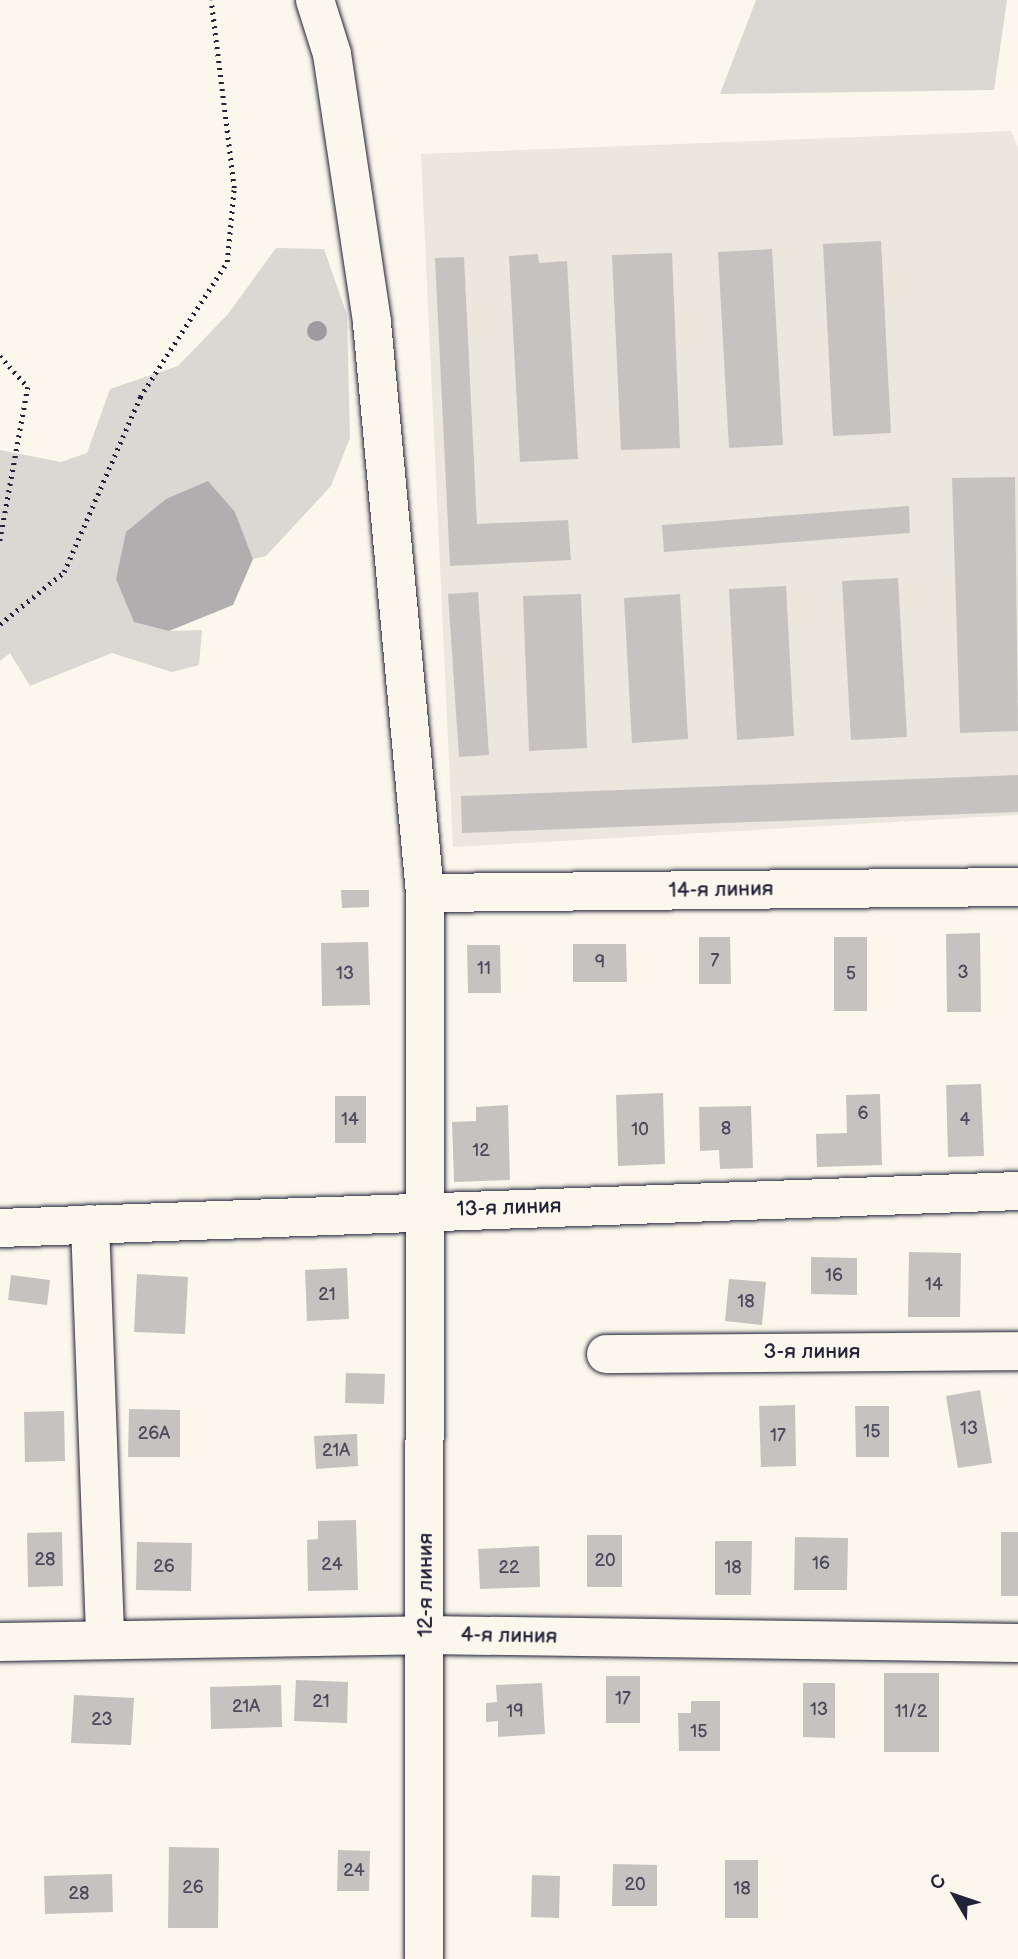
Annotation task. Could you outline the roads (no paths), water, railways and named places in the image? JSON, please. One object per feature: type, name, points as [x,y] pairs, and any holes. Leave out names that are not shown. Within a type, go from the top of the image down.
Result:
[{"type":"street","name":"12-я линия","points":[[315,0],[332,54],[372,323],[425,893],[421,1211],[426,1635],[424,1959]]},
{"type":"street","name":"14-я линия","points":[[425,893],[1018,887]]},
{"type":"street","name":"13-я линия","points":[[0,1228],[1018,1191]]},
{"type":"street","points":[[90,1224],[105,1640]]},
{"type":"street","name":"3-я линия","points":[[606,1354],[1018,1351]]},
{"type":"street","name":"4-я линия","points":[[0,1642],[426,1635],[1018,1643]]}]
